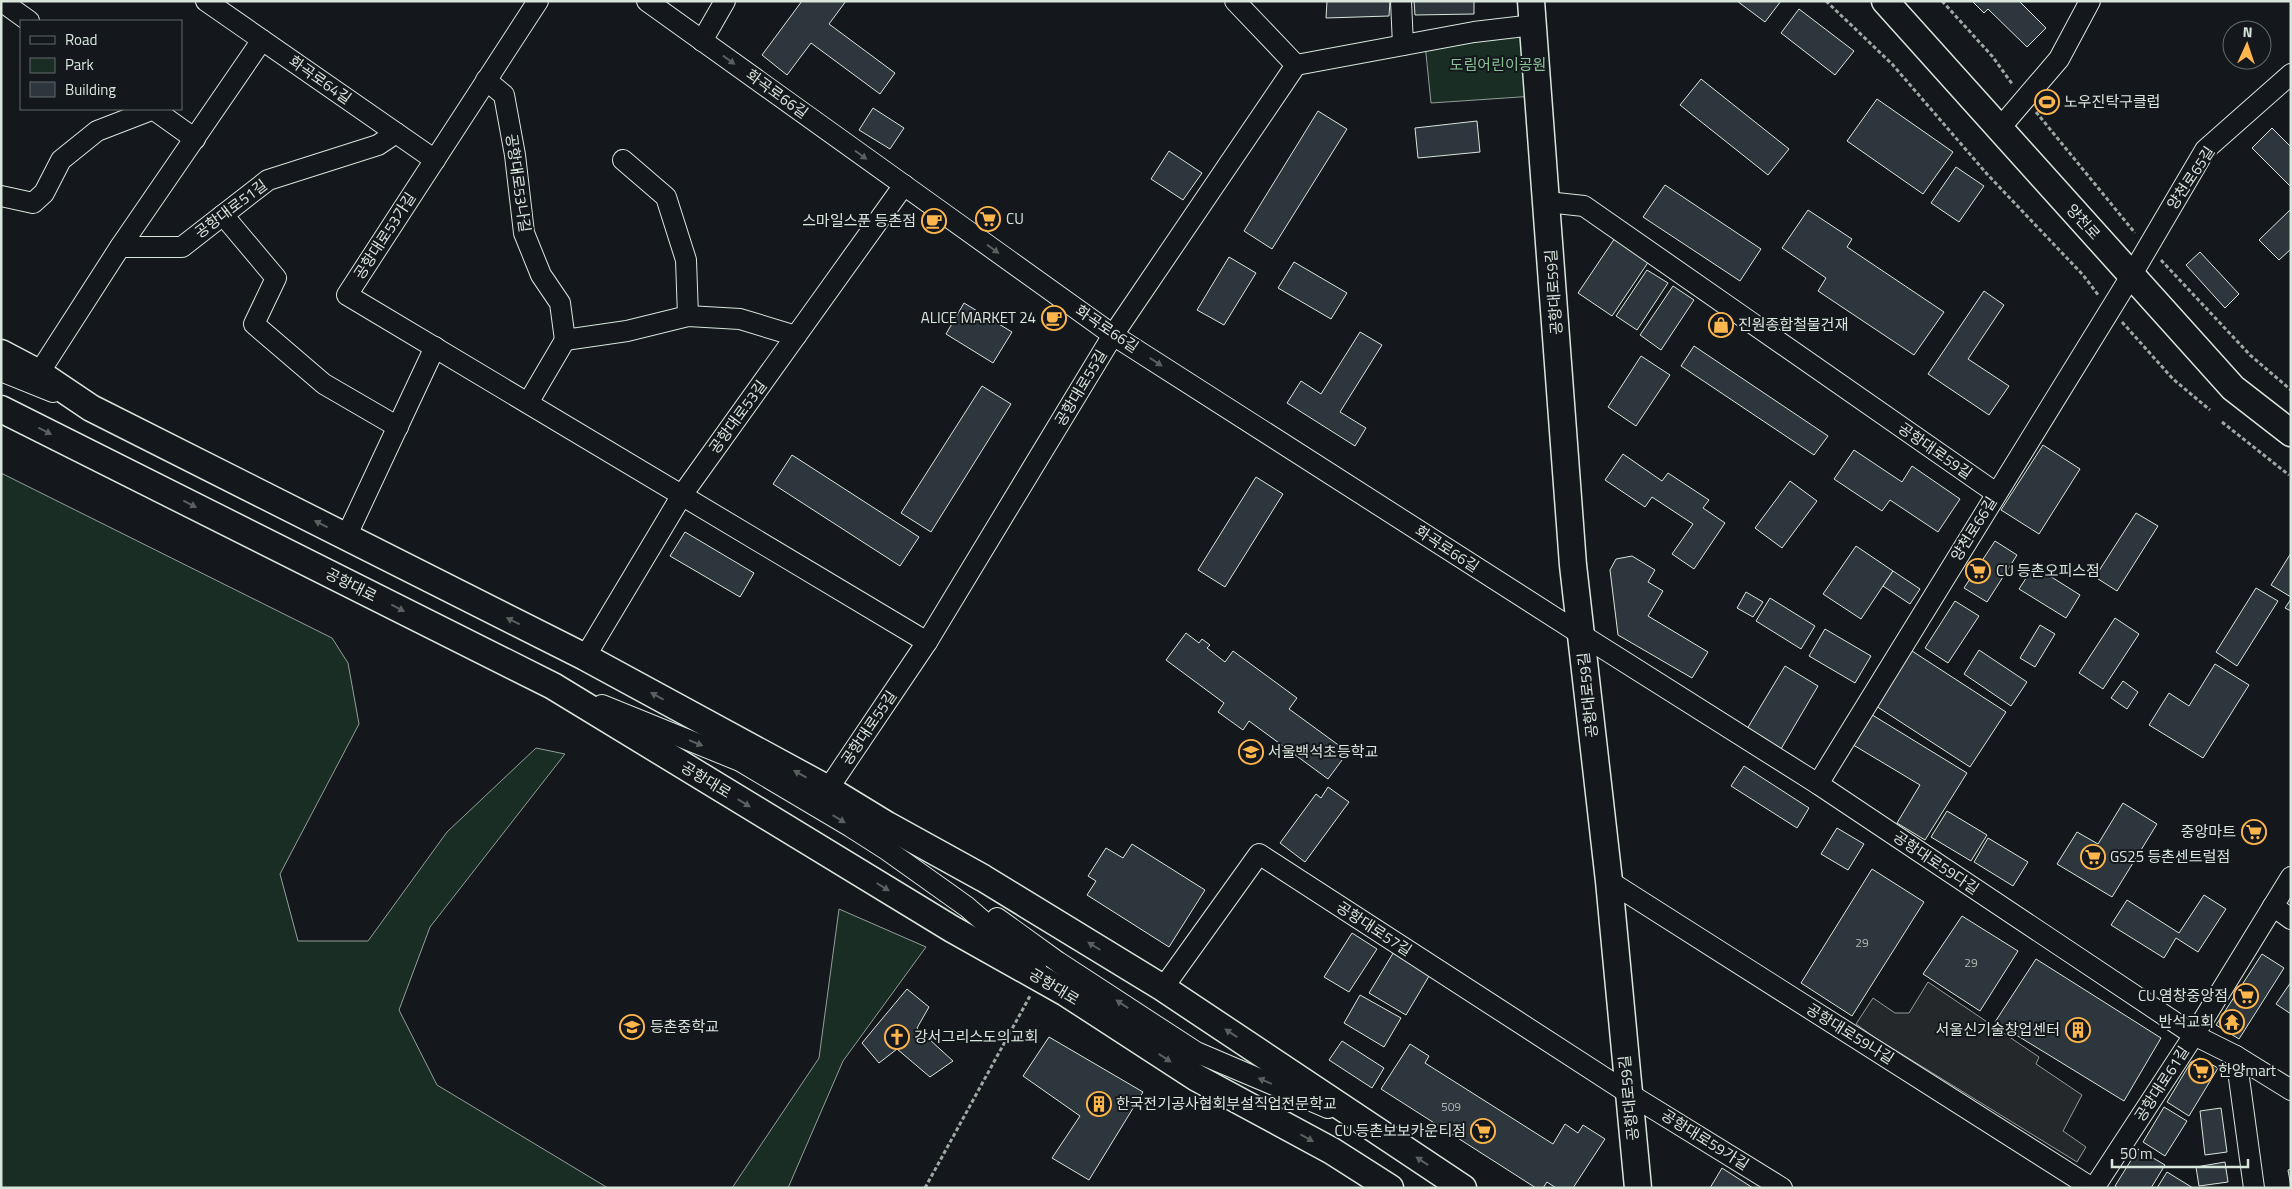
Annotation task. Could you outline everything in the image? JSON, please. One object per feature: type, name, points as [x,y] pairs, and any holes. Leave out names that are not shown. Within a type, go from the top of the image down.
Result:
[{"type":"main road","name":"양천로","points":[[1886,1],[2233,388],[2291,433]]},
{"type":"main road","name":"공항대로59길","points":[[1532,13],[1573,565],[1609,881],[1638,1188]]},
{"type":"main road","points":[[1,353],[39,373],[92,408],[585,657],[828,789],[887,825],[983,878],[1163,988],[1463,1188]]},
{"type":"main road","name":"공항대로","points":[[1,409],[553,686],[952,929],[1066,993],[1196,1078],[1332,1151],[1390,1188]]},
{"type":"street","points":[[1,1],[28,20]]},
{"type":"street","name":"화곡로64길","points":[[206,1],[435,160]]},
{"type":"street","name":"공항대로53가길","points":[[538,1],[347,294],[682,496]]},
{"type":"street","name":"화곡로66길","points":[[647,1],[1113,335],[1582,635]]},
{"type":"street","points":[[702,41],[725,1]]},
{"type":"street","points":[[1235,1],[1296,65]]},
{"type":"street","points":[[1401,1],[1403,45]]},
{"type":"street","points":[[2000,128],[2059,59],[2090,1]]},
{"type":"street","name":"공항대로59길","points":[[1296,65],[1474,32],[1532,13]]},
{"type":"street","points":[[39,373],[120,247],[262,40]]},
{"type":"street","name":"공항대로55길","points":[[828,789],[927,642],[1113,335],[1296,65]]},
{"type":"street","name":"양천로65길","points":[[2131,276],[2205,150],[2291,74]]},
{"type":"street","name":"공항대로53나길","points":[[486,80],[504,95],[515,155],[524,233],[541,275],[560,303],[565,340]]},
{"type":"street","points":[[1,196],[33,203],[44,193],[60,160],[97,131],[150,110]]},
{"type":"street","points":[[154,110],[195,139]]},
{"type":"street","name":"공항대로51길","points":[[120,247],[182,247],[268,180],[378,145],[396,133]]},
{"type":"street","points":[[623,160],[666,197],[686,260],[688,316]]},
{"type":"street","name":"공항대로53길","points":[[585,657],[682,496],[904,185]]},
{"type":"street","name":"공항대로59길","points":[[1547,202],[1584,206],[1996,494]]},
{"type":"street","points":[[223,215],[276,278],[254,324],[324,384],[398,427]]},
{"type":"street","name":"양천로66길","points":[[1818,784],[2131,276]]},
{"type":"street","points":[[528,403],[565,340],[627,331],[688,316],[740,319],[796,336]]},
{"type":"street","points":[[346,537],[435,347]]},
{"type":"street","points":[[1,371],[92,408]]},
{"type":"street","points":[[682,496],[927,642]]},
{"type":"street","name":"공항대로59다길","points":[[1582,635],[1818,784],[2194,1035],[2236,1056],[2291,1090]]},
{"type":"street","points":[[553,686],[740,760],[852,827],[888,850],[967,907],[1066,993]]},
{"type":"street","points":[[887,825],[970,898],[1058,962],[1196,1052],[1374,1128]]},
{"type":"street","name":"공항대로57길","points":[[1163,988],[1259,854],[1628,1093]]},
{"type":"street","name":"공항대로61길","points":[[2096,1187],[2194,1035],[2291,877]]},
{"type":"street","name":"공항대로59나길","points":[[1609,881],[2096,1187]]},
{"type":"street","points":[[2273,906],[2291,919]]},
{"type":"street","points":[[2236,1056],[2254,1188]]},
{"type":"street","name":"공항대로59가길","points":[[1628,1093],[1782,1188]]},
{"type":"path","points":[[1826,1],[1892,64],[1987,174],[2083,275],[2100,297]]},
{"type":"path","points":[[1942,1],[1992,56],[2016,90]]},
{"type":"path","points":[[2035,111],[2137,235]]},
{"type":"path","points":[[2157,256],[2250,355],[2291,390]]},
{"type":"path","points":[[2119,319],[2173,379],[2210,410]]},
{"type":"path","points":[[2222,422],[2289,475]]},
{"type":"path","points":[[924,1188],[1040,978]]},
{"type":"green space","name":"도림어린이공원","points":[[1529,28],[1535,96],[1431,103],[1425,44]]},
{"type":"green space","points":[[1,473],[332,638],[348,663],[359,724],[280,874],[298,941],[368,941],[447,832],[536,748],[565,754],[430,927],[399,1010],[437,1085],[608,1188],[1,1188]]},
{"type":"green space","points":[[839,909],[926,947],[843,1061],[788,1188],[732,1188],[819,1058]]},
{"type":"shaded area","points":[[1928,982],[2039,1057],[2036,1064],[2082,1095],[2063,1131],[2086,1147],[2077,1162],[1856,1024],[1873,998],[1895,1013],[1909,1013]]},
{"type":"building","points":[[802,1],[846,1],[829,24],[895,73],[880,94],[811,43],[787,75],[762,55]]},
{"type":"building","points":[[1327,1],[1390,1],[1389,16],[1326,18]]},
{"type":"building","points":[[1414,1],[1474,1],[1474,14],[1415,15]]},
{"type":"building","points":[[1737,1],[1781,1],[1765,22]]},
{"type":"building","points":[[1972,1],[2019,1],[2046,28],[2027,47],[1988,9],[1984,13]]},
{"type":"building","points":[[1799,9],[1854,51],[1835,75],[1781,33]]},
{"type":"building","points":[[1701,79],[1789,149],[1768,175],[1680,105]]},
{"type":"building","points":[[1877,99],[1953,152],[1923,194],[1847,141]]},
{"type":"building","points":[[873,108],[904,128],[890,149],[859,130]]},
{"type":"building","points":[[1318,111],[1347,129],[1272,249],[1244,231]]},
{"type":"building","points":[[1477,121],[1480,152],[1418,158],[1415,128]]},
{"type":"building","points":[[2272,128],[2291,147],[2291,187],[2252,148]]},
{"type":"building","points":[[1169,151],[1202,173],[1183,200],[1151,179]]},
{"type":"building","points":[[1956,167],[1984,186],[1959,222],[1931,203]]},
{"type":"building","points":[[1665,185],[1761,249],[1740,281],[1643,217]]},
{"type":"building","points":[[2291,209],[2291,249],[2279,260],[2259,240]]},
{"type":"building","points":[[1808,210],[1852,239],[1847,247],[1944,312],[1914,355],[1818,291],[1826,278],[1782,248]]},
{"type":"building","points":[[1615,238],[1649,261],[1612,316],[1578,293]]},
{"type":"building","points":[[2200,252],[2239,294],[2225,308],[2186,265]]},
{"type":"building","points":[[1229,257],[1256,273],[1224,325],[1197,310]]},
{"type":"building","points":[[1294,262],[1347,293],[1331,319],[1278,288]]},
{"type":"building","points":[[1647,270],[1668,283],[1637,330],[1616,316]]},
{"type":"building","points":[[1673,286],[1694,300],[1661,350],[1640,335]]},
{"type":"building","points":[[1984,291],[2004,305],[1968,359],[2009,386],[1989,415],[1928,374]]},
{"type":"building","points":[[964,303],[1012,332],[993,363],[946,334]]},
{"type":"building","points":[[1360,332],[1382,345],[1340,412],[1366,428],[1355,446],[1287,403],[1301,381],[1321,394]]},
{"type":"building","points":[[1694,346],[1828,436],[1814,455],[1681,366]]},
{"type":"building","points":[[1641,356],[1670,375],[1636,426],[1608,407]]},
{"type":"building","points":[[982,386],[1011,404],[931,532],[901,513]]},
{"type":"building","points":[[2043,445],[2080,469],[2039,534],[2001,510]]},
{"type":"building","points":[[1854,450],[1902,482],[1912,466],[1960,499],[1938,532],[1890,500],[1882,511],[1834,479]]},
{"type":"building","points":[[1623,454],[1662,481],[1668,473],[1709,500],[1703,508],[1725,523],[1694,569],[1672,554],[1693,524],[1652,497],[1645,507],[1605,480]]},
{"type":"building","points":[[792,455],[919,537],[900,566],[773,484]]},
{"type":"building","points":[[1256,477],[1283,494],[1225,587],[1198,570]]},
{"type":"building","points":[[1790,481],[1817,501],[1782,548],[1755,528]]},
{"type":"building","points":[[2136,513],[2158,526],[2117,591],[2095,577]]},
{"type":"building","points":[[685,532],[754,573],[740,597],[670,556]]},
{"type":"building","points":[[1995,541],[2017,555],[1987,602],[1964,588]]},
{"type":"building","points":[[1856,546],[1893,571],[1861,619],[1823,594]]},
{"type":"building","points":[[2291,553],[2291,597],[2271,585]]},
{"type":"building","points":[[1632,556],[1655,570],[1648,582],[1663,591],[1648,616],[1708,652],[1692,678],[1618,635],[1610,570],[1616,559]]},
{"type":"building","points":[[2034,566],[2080,595],[2066,618],[2019,589]]},
{"type":"building","points":[[1893,571],[1920,589],[1910,604],[1883,586]]},
{"type":"building","points":[[2256,588],[2278,601],[2237,666],[2216,652]]},
{"type":"building","points":[[1746,592],[1763,602],[1753,617],[1737,608]]},
{"type":"building","points":[[1770,598],[1815,626],[1801,649],[1756,621]]},
{"type":"building","points":[[2291,599],[2291,611],[2285,608]]},
{"type":"building","points":[[1955,601],[1979,616],[1948,663],[1925,648]]},
{"type":"building","points":[[2115,618],[2139,634],[2103,689],[2079,673]]},
{"type":"building","points":[[2040,625],[2055,634],[2035,667],[2020,658]]},
{"type":"building","points":[[1825,629],[1871,656],[1855,683],[1809,656]]},
{"type":"building","points":[[1186,633],[1199,643],[1202,639],[1210,645],[1207,648],[1225,662],[1233,651],[1297,698],[1289,709],[1348,752],[1328,779],[1249,721],[1243,730],[1218,712],[1224,703],[1166,660]]},
{"type":"building","points":[[1979,650],[2027,682],[2011,706],[1964,674]]},
{"type":"building","points":[[1912,651],[2006,712],[1970,767],[1876,706]]},
{"type":"building","points":[[2215,664],[2249,685],[2203,758],[2149,725],[2169,693],[2189,706]]},
{"type":"building","points":[[1785,666],[1818,686],[1781,749],[1747,729]]},
{"type":"building","points":[[2123,681],[2138,692],[2127,709],[2111,698]]},
{"type":"building","points":[[1869,713],[1967,773],[1925,840],[1897,823],[1920,785],[1850,743]]},
{"type":"building","points":[[1744,766],[1809,808],[1797,828],[1731,786]]},
{"type":"building","points":[[1328,787],[1349,802],[1305,862],[1280,843],[1316,794],[1321,798]]},
{"type":"building","points":[[2123,803],[2157,824],[2112,897],[2057,864],[2077,832],[2098,844]]},
{"type":"building","points":[[1947,811],[1987,835],[1971,861],[1931,837]]},
{"type":"building","points":[[1837,828],[1864,844],[1848,870],[1821,854]]},
{"type":"building","points":[[1988,838],[2028,862],[2013,886],[1974,862]]},
{"type":"building","points":[[1132,844],[1205,890],[1169,947],[1087,895],[1096,881],[1088,876],[1106,848],[1123,858]]},
{"type":"building","points":[[1872,869],[1924,902],[1852,1016],[1801,983]]},
{"type":"building","points":[[2204,895],[2226,909],[2198,952],[2176,938],[2164,958],[2111,925],[2127,900],[2179,933]]},
{"type":"building","name":"서울신기술창업센터","points":[[1962,916],[2018,951],[1980,1011],[1923,974]]},
{"type":"building","points":[[1352,933],[1377,949],[1349,992],[1324,977]]},
{"type":"building","points":[[1395,950],[1432,971],[1406,1015],[1369,993]]},
{"type":"building","points":[[2262,954],[2284,968],[2239,1039],[2216,1025]]},
{"type":"building","name":"서울신기술창업센터","points":[[2036,959],[2161,1038],[2124,1101],[1995,1022]]},
{"type":"building","points":[[2291,982],[2291,1014],[2276,1004]]},
{"type":"building","name":"강서그리스도의교회","points":[[907,989],[929,1007],[917,1028],[953,1061],[930,1077],[897,1049],[879,1063],[862,1043]]},
{"type":"building","points":[[1360,995],[1401,1018],[1384,1047],[1344,1023]]},
{"type":"building","name":"한국전기공사협회부설직업전문학교","points":[[1049,1037],[1143,1092],[1089,1180],[1052,1158],[1080,1116],[1023,1076]]},
{"type":"building","points":[[1342,1041],[1384,1068],[1372,1088],[1329,1060]]},
{"type":"building","points":[[1410,1044],[1429,1056],[1425,1063],[1553,1144],[1565,1124],[1578,1133],[1583,1125],[1605,1139],[1573,1188],[1556,1188],[1547,1182],[1543,1188],[1536,1188],[1381,1089]]},
{"type":"building","points":[[2200,1058],[2218,1068],[2189,1116],[2167,1102],[2191,1062]]},
{"type":"building","points":[[2164,1107],[2187,1121],[2165,1156],[2143,1142]]},
{"type":"building","points":[[2221,1108],[2227,1152],[2205,1155],[2200,1111]]},
{"type":"building","points":[[2138,1149],[2165,1165],[2151,1188],[2118,1188],[2115,1186]]},
{"type":"building","points":[[2225,1162],[2228,1182],[2199,1186],[2196,1167]]},
{"type":"building","points":[[1722,1168],[1753,1188],[1710,1188]]},
{"type":"building","points":[[2291,1169],[2291,1187],[2288,1170]]},
{"type":"building","points":[[2167,1172],[2193,1188],[2157,1188]]},
{"type":"place","name":"노우진탁구클럽","points":[[2047,102]]},
{"type":"place","name":"CU","points":[[988,219]]},
{"type":"place","name":"스마일스푼 등촌점","points":[[934,221]]},
{"type":"place","name":"ALICE MARKET 24","points":[[1054,318]]},
{"type":"place","name":"진원종합철물건재","points":[[1721,325]]},
{"type":"place","name":"CU 등촌오피스점","points":[[1978,571]]},
{"type":"place","name":"서울백석초등학교","points":[[1251,752]]},
{"type":"place","name":"중앙마트","points":[[2254,832]]},
{"type":"place","name":"GS25 등촌센트럴점","points":[[2093,857]]},
{"type":"place","name":"CU 염창중앙점","points":[[2246,996]]},
{"type":"place","name":"반석교회","points":[[2232,1022]]},
{"type":"place","name":"등촌중학교","points":[[632,1027]]},
{"type":"place","name":"서울신기술창업센터","points":[[2078,1030]]},
{"type":"place","name":"강서그리스도의교회","points":[[897,1037]]},
{"type":"place","name":"한양mart","points":[[2201,1071]]},
{"type":"place","name":"한국전기공사협회부설직업전문학교","points":[[1099,1104]]},
{"type":"place","name":"CU 등촌보보카운티점","points":[[1483,1131]]}]
